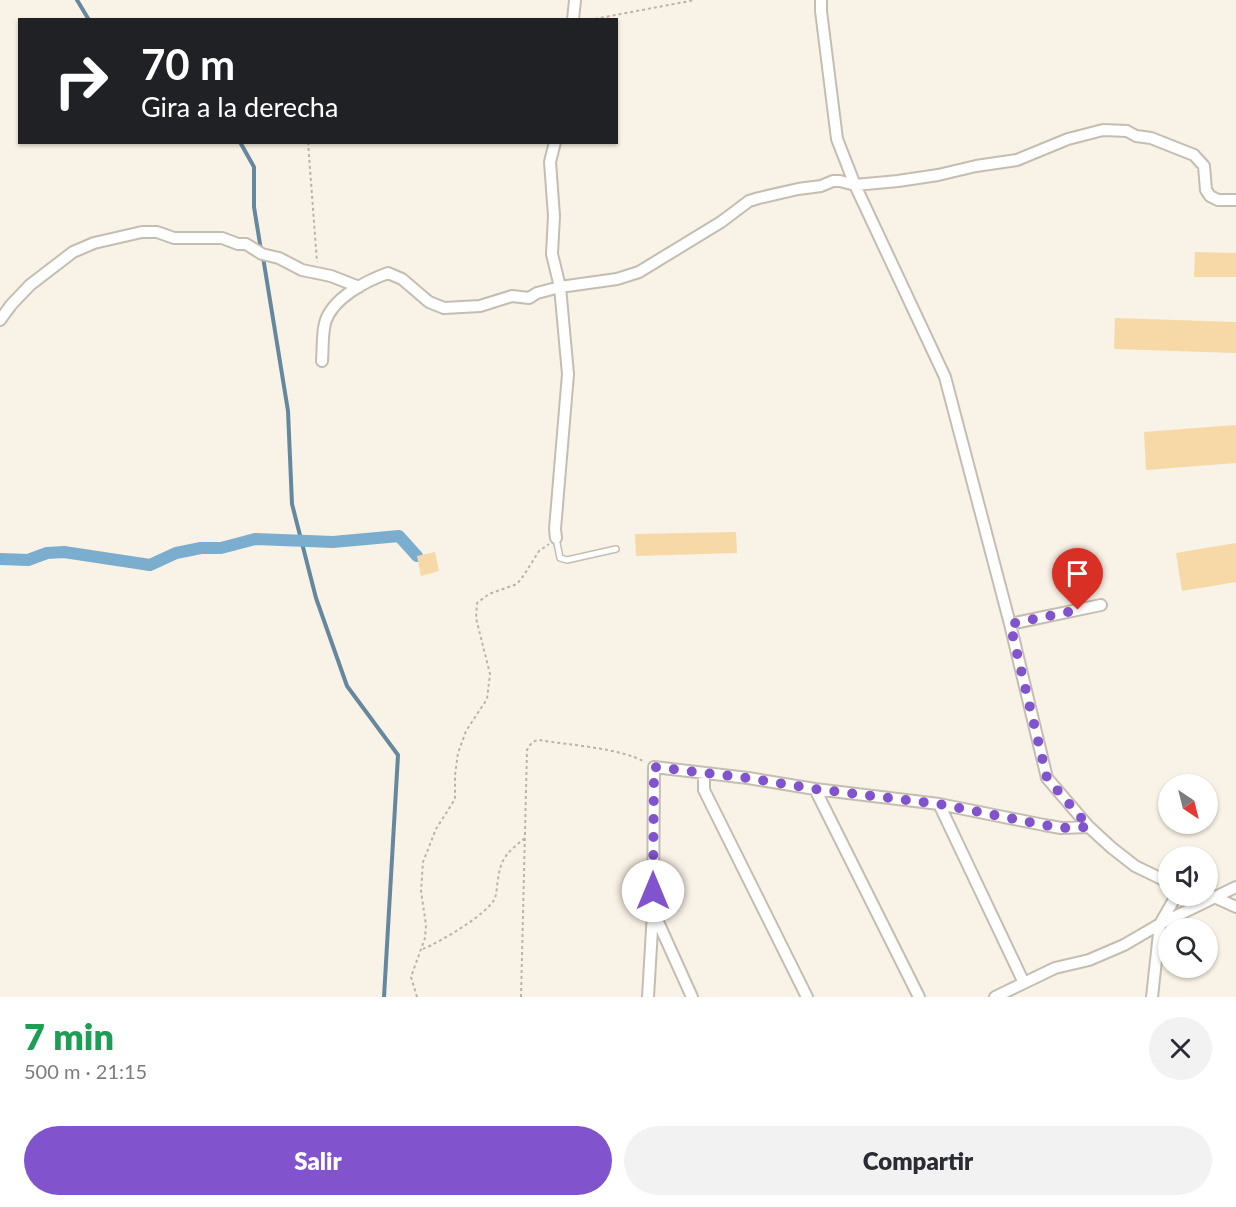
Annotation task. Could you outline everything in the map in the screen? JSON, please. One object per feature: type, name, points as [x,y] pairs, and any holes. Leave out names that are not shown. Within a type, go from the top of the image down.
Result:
[{"type":"street","points":[[573,18],[575,0]]},
{"type":"street","points":[[821,0],[837,139],[855,186],[945,377],[1010,624],[1047,778],[1089,827],[1135,866],[1158,877]]},
{"type":"street","points":[[322,362],[325,324],[333,308],[359,287],[388,273],[402,279],[436,306],[458,308],[493,303],[512,296],[530,298],[537,293],[560,287],[617,279],[639,272],[722,222],[748,201],[840,181],[855,186],[938,176],[976,166],[1017,160],[1037,151],[1102,130],[1127,131],[1194,155],[1204,166],[1206,190],[1210,196],[1218,200],[1236,200]]},
{"type":"street","points":[[554,144],[550,162],[554,216],[552,254],[560,287],[568,374],[556,538]]},
{"type":"street","points":[[1,313],[30,285],[74,252],[94,243],[142,232],[157,232],[174,238],[222,238],[238,244],[246,244],[262,254],[279,258],[303,270],[340,279],[359,287]]},
{"type":"street","points":[[1010,624],[1101,605]]},
{"type":"street","points":[[648,997],[653,912],[654,767],[939,804],[1061,828],[1089,827]]},
{"type":"street","points":[[704,773],[704,790],[807,997]]},
{"type":"street","points":[[815,789],[920,997]]},
{"type":"street","points":[[939,804],[1024,983]]},
{"type":"street","points":[[1218,893],[1236,887]]},
{"type":"street","points":[[1218,899],[1236,907]]},
{"type":"street","points":[[1171,918],[1193,906]]},
{"type":"street","points":[[653,912],[692,997]]},
{"type":"street","points":[[995,997],[1055,968],[1089,960],[1115,949],[1158,925]]},
{"type":"street","points":[[1152,997],[1158,942]]},
{"type":"lane","points":[[556,538],[560,558],[567,560],[616,549]]},
{"type":"path","points":[[600,18],[695,0]]},
{"type":"path","points":[[308,144],[318,274]]},
{"type":"path","points":[[417,997],[411,977],[422,949],[426,925],[421,891],[423,862],[436,829],[455,799],[456,764],[466,731],[487,699],[489,674],[476,618],[477,603],[489,594],[517,584],[539,551],[556,538]]},
{"type":"path","points":[[521,997],[527,750],[532,742],[539,740],[620,753],[637,757],[654,767]]},
{"type":"path","points":[[422,949],[448,938],[489,907],[495,898],[500,864],[504,857],[525,838]]},
{"type":"building","points":[[1195,252],[1236,253],[1236,277],[1194,277]]},
{"type":"building","points":[[1115,318],[1236,322],[1236,353],[1114,349]]},
{"type":"building","points":[[1236,425],[1236,463],[1146,470],[1144,432]]},
{"type":"building","points":[[736,532],[737,553],[636,556],[635,534]]},
{"type":"building","points":[[1236,543],[1236,582],[1182,591],[1176,553]]},
{"type":"building","points":[[435,552],[439,571],[421,576],[417,556]]},
{"type":"waterway","points":[[77,0],[88,18]]},
{"type":"waterway","points":[[241,144],[254,167],[254,207],[261,250]]},
{"type":"waterway","points":[[263,257],[288,411],[292,504],[316,598],[347,686],[398,755],[384,997]]},
{"type":"waterway","points":[[0,559],[28,560],[47,553],[64,552],[150,565],[176,553],[201,548],[221,548],[255,539],[333,542],[399,536],[417,556]]},
{"type":"route","points":[[653,891],[654,767],[939,804],[1061,828],[1089,827],[1047,778],[1010,624],[1078,610]]}]
